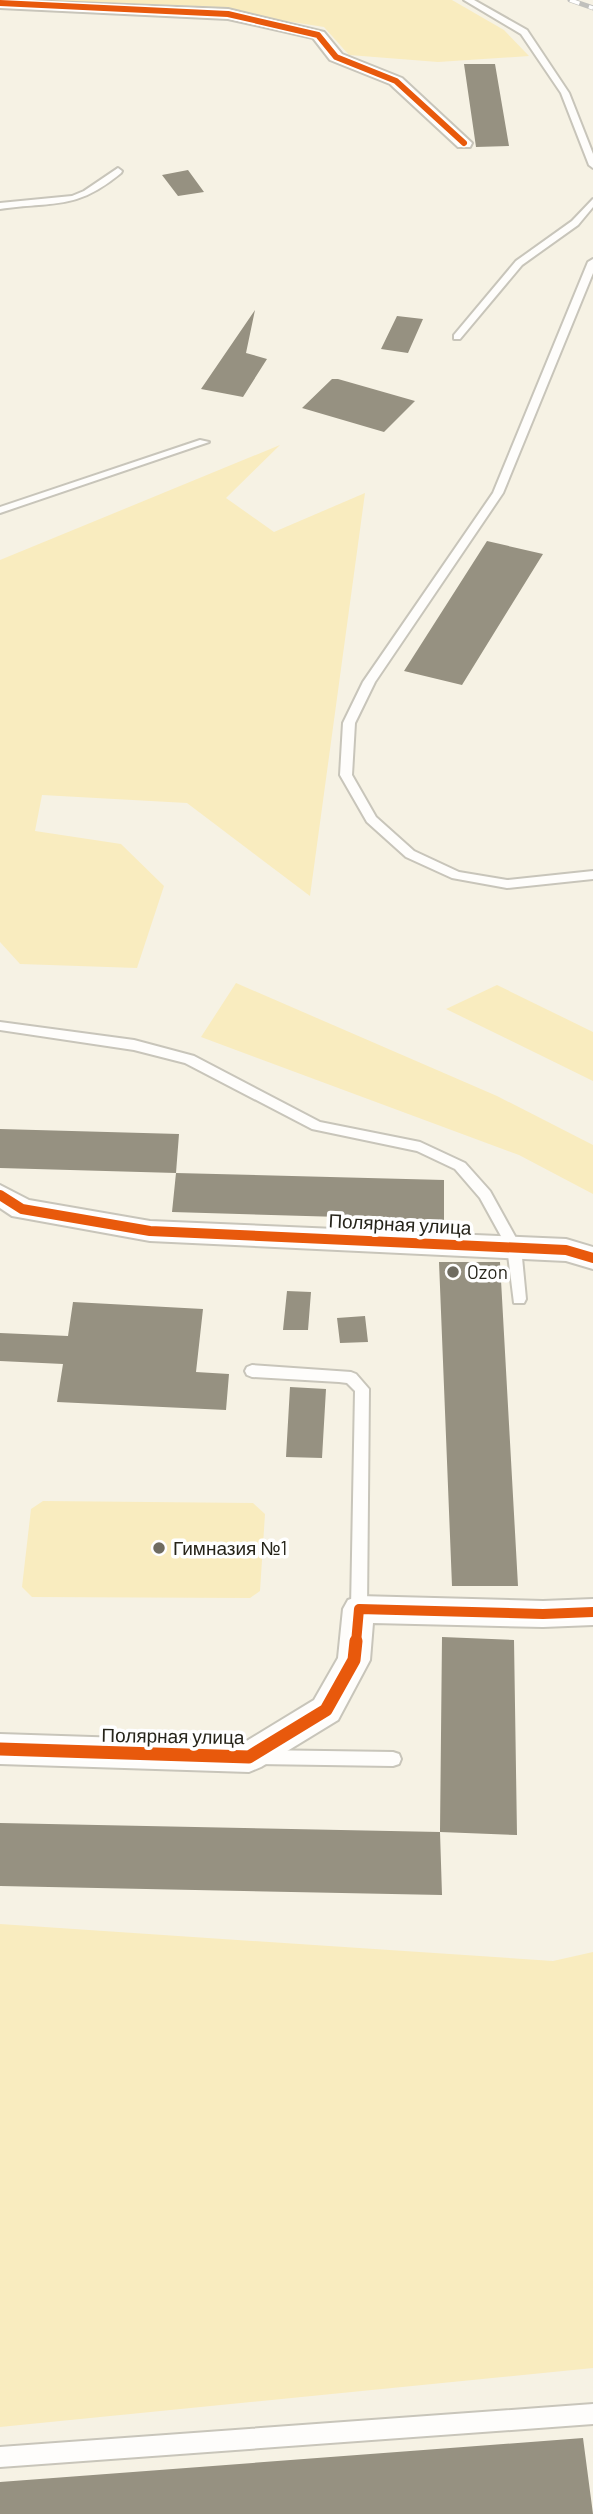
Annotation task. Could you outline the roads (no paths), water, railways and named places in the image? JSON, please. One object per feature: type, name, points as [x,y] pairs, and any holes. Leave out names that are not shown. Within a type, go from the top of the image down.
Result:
[{"type":"street","points":[[0,4],[228,14],[318,34],[336,57],[396,81],[464,143]]},
{"type":"street","name":"Полярная улица","points":[[0,1195],[22,1209],[150,1231],[566,1250],[593,1258]]},
{"type":"street","points":[[359,1609],[543,1614],[593,1612]]},
{"type":"street","name":"Полярная улица","points":[[0,1749],[249,1757],[326,1710],[354,1660],[359,1609]]},
{"type":"lane","points":[[468,0],[524,32],[565,93],[593,165]]},
{"type":"lane","points":[[0,206],[68,202],[100,187],[118,171]]},
{"type":"lane","points":[[457,337],[519,263],[575,223],[593,202]]},
{"type":"lane","points":[[593,262],[498,493],[369,682],[349,723],[346,775],[371,819],[410,854],[456,875],[507,884],[593,875]]},
{"type":"lane","points":[[0,510],[204,442]]},
{"type":"lane","points":[[0,1026],[134,1045],[189,1059],[317,1126],[420,1147],[460,1166],[485,1195],[514,1247],[519,1299]]},
{"type":"lane","points":[[252,1371],[340,1376],[351,1378],[362,1389],[359,1609]]},
{"type":"lane","points":[[249,1757],[393,1759]]},
{"type":"lane","points":[[0,2457],[593,2414]]},
{"type":"railway","points":[[570,0],[593,8]]},
{"type":"place","name":"Ozon","points":[[453,1272]]},
{"type":"place","name":"Гимназия №1","points":[[159,1548]]}]
